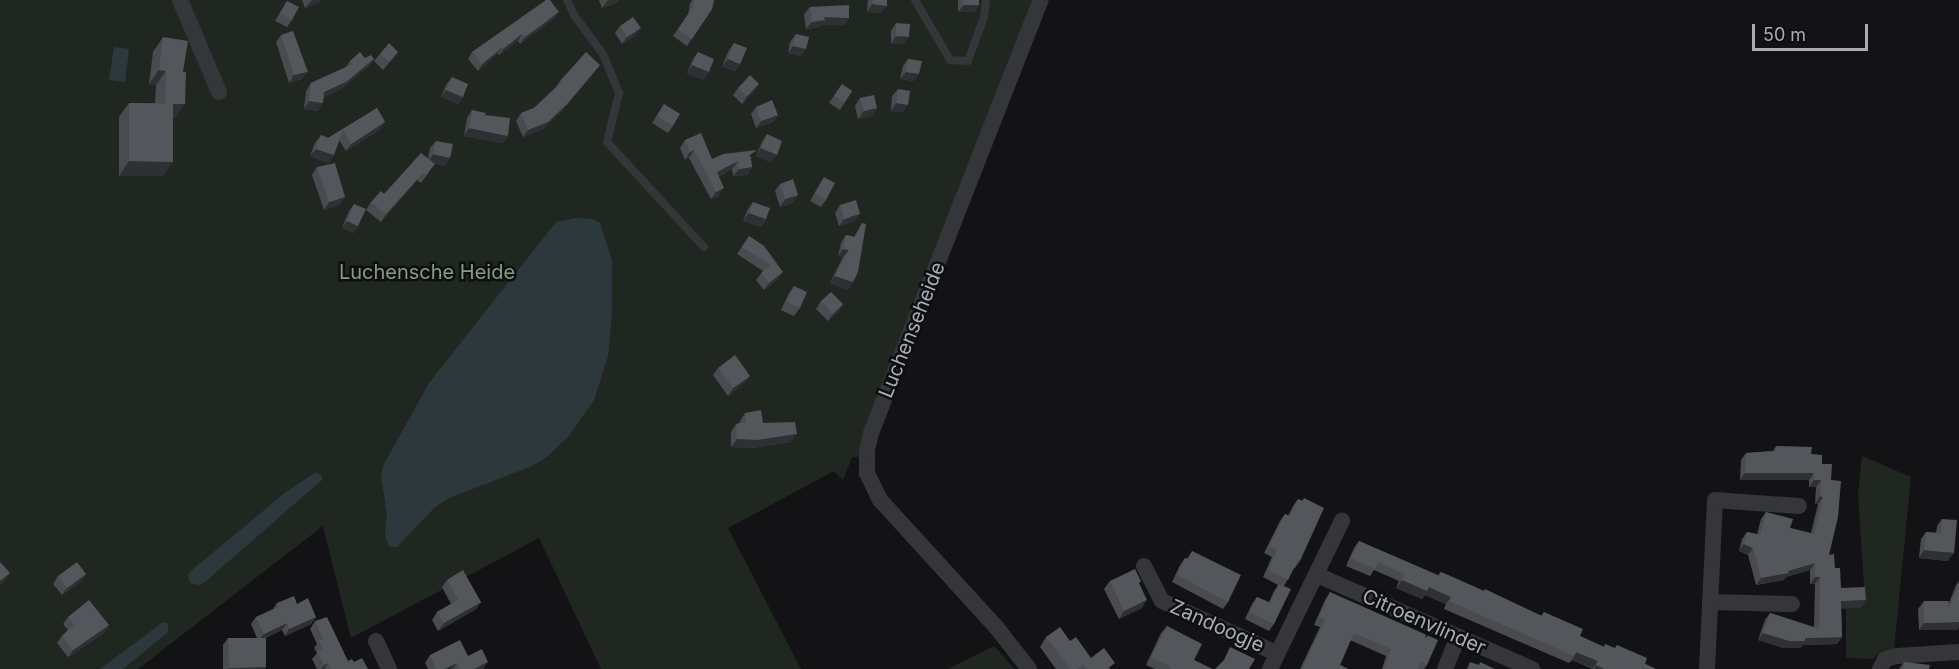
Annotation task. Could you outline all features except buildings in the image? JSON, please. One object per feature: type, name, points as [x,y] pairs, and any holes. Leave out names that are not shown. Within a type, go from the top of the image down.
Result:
[{"type":"street","points":[[180,0],[219,92]]},
{"type":"street","name":"Luchenseheide","points":[[1029,669],[996,628],[880,500],[867,473],[867,450],[871,433],[1041,0]]},
{"type":"street","points":[[1707,669],[1715,500],[1799,506]]},
{"type":"street","points":[[1269,669],[1342,521]]},
{"type":"street","name":"Zandoogje","points":[[1144,566],[1162,601],[1276,653]]},
{"type":"street","name":"Citroenvlinder","points":[[1317,575],[1532,669]]},
{"type":"street","points":[[1710,602],[1792,604]]},
{"type":"street","points":[[1445,669],[1458,636]]},
{"type":"street","points":[[376,641],[389,669]]},
{"type":"street","points":[[1880,669],[1885,659],[1897,656],[1959,652]]},
{"type":"lane","points":[[567,0],[574,15],[603,54],[619,93],[607,142],[704,247]]},
{"type":"lane","points":[[915,0],[950,60],[968,61],[984,17],[986,0]]},
{"type":"green space","name":"Luchensche Heide","points":[[0,0],[1033,0],[858,457],[852,457],[843,480],[834,471],[728,528],[801,669],[601,669],[539,538],[351,638],[323,526],[138,669],[0,669]]},
{"type":"green space","points":[[1862,456],[1911,477],[1894,649],[1881,651],[1873,659],[1846,658],[1846,600],[1865,599],[1858,494]]},
{"type":"green space","points":[[994,646],[1015,669],[948,669]]},
{"type":"shaded area","points":[[114,47],[129,49],[125,82],[109,80]]},
{"type":"shaded area","points":[[577,218],[593,219],[600,223],[612,260],[612,314],[608,356],[594,400],[568,437],[548,456],[532,466],[449,498],[435,507],[397,547],[389,547],[385,534],[387,514],[381,475],[383,466],[429,383],[556,222]]},
{"type":"shaded area","points":[[316,472],[322,476],[322,480],[205,582],[199,585],[190,583],[188,575],[192,570],[286,492]]},
{"type":"shaded area","points":[[163,622],[168,623],[168,632],[123,669],[100,669]]}]
